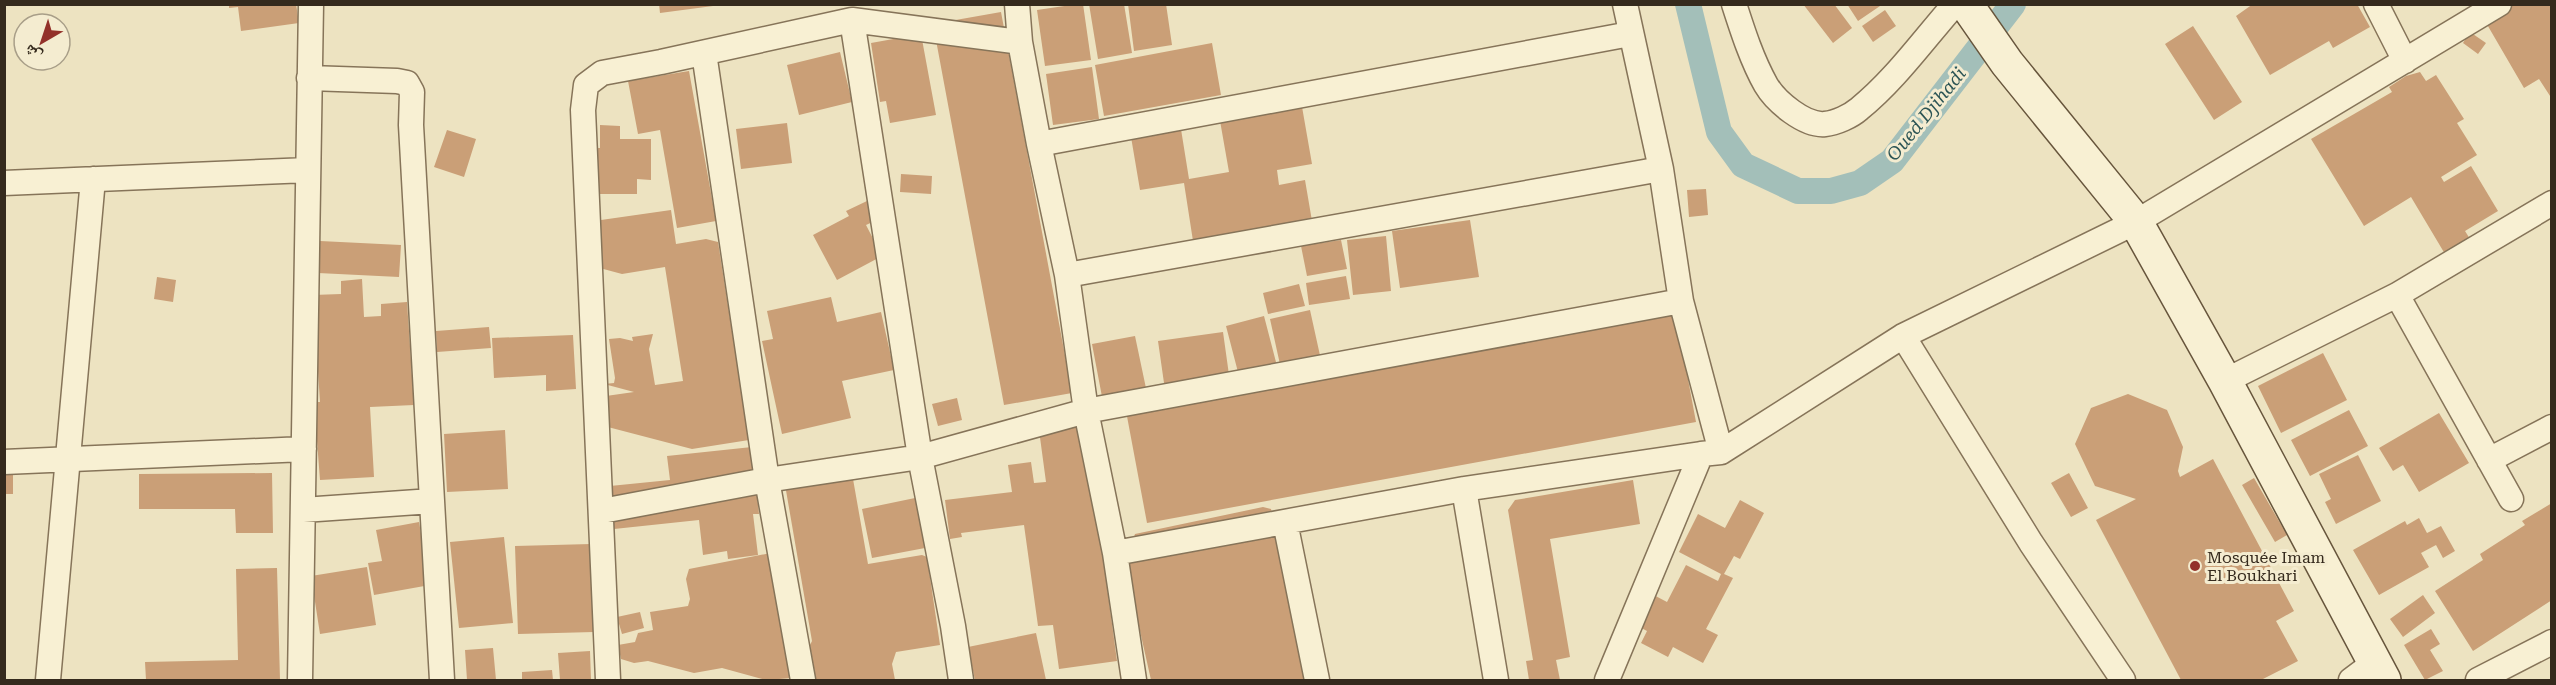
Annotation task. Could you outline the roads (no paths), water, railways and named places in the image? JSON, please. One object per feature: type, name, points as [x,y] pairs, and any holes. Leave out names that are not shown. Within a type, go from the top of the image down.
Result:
[{"type":"street","points":[[300,681],[311,4]]},
{"type":"street","points":[[1017,4],[1020,42],[1067,274],[1086,411],[1114,553],[1134,681]]},
{"type":"street","points":[[1606,681],[1711,453],[1682,302],[1660,169],[1625,4]]},
{"type":"street","points":[[2376,4],[2406,61]]},
{"type":"street","points":[[1114,553],[1464,489],[1711,453],[1903,336],[2136,222],[2499,4]]},
{"type":"street","points":[[1742,7],[1738,22],[1767,87],[1786,107],[1811,122],[1825,124],[1858,110],[1965,8],[2136,222],[2225,381],[2370,674]]},
{"type":"street","points":[[608,681],[584,93],[586,85],[602,73],[852,20],[1020,42]]},
{"type":"street","points":[[852,20],[920,457],[962,681]]},
{"type":"street","points":[[1039,144],[1630,34]]},
{"type":"street","points":[[704,52],[767,480],[803,681]]},
{"type":"street","points":[[309,78],[397,81],[407,83],[412,92],[411,125],[442,681]]},
{"type":"street","points":[[1067,274],[1660,169]]},
{"type":"street","points":[[4,183],[308,170]]},
{"type":"street","points":[[48,681],[93,179]]},
{"type":"street","points":[[2225,381],[2397,294],[2552,203]]},
{"type":"street","points":[[2397,294],[2511,499]]},
{"type":"street","points":[[602,511],[767,480],[920,457],[1086,411],[1682,302]]},
{"type":"street","points":[[1903,336],[2031,543],[2123,681]]},
{"type":"street","points":[[2489,460],[2552,427]]},
{"type":"street","points":[[4,462],[304,449]]},
{"type":"street","points":[[1464,489],[1496,681]]},
{"type":"street","points":[[303,510],[432,501]]},
{"type":"street","points":[[1285,522],[1317,681]]},
{"type":"street","points":[[2478,681],[2552,642]]},
{"type":"waterway","name":"Oued Djihadi","points":[[1688,4],[1719,132],[1743,165],[1798,191],[1831,191],[1860,183],[1892,161],[2013,4]]},
{"type":"place","name":"Mosquée Imam El Boukhari","points":[[2195,566]]}]
